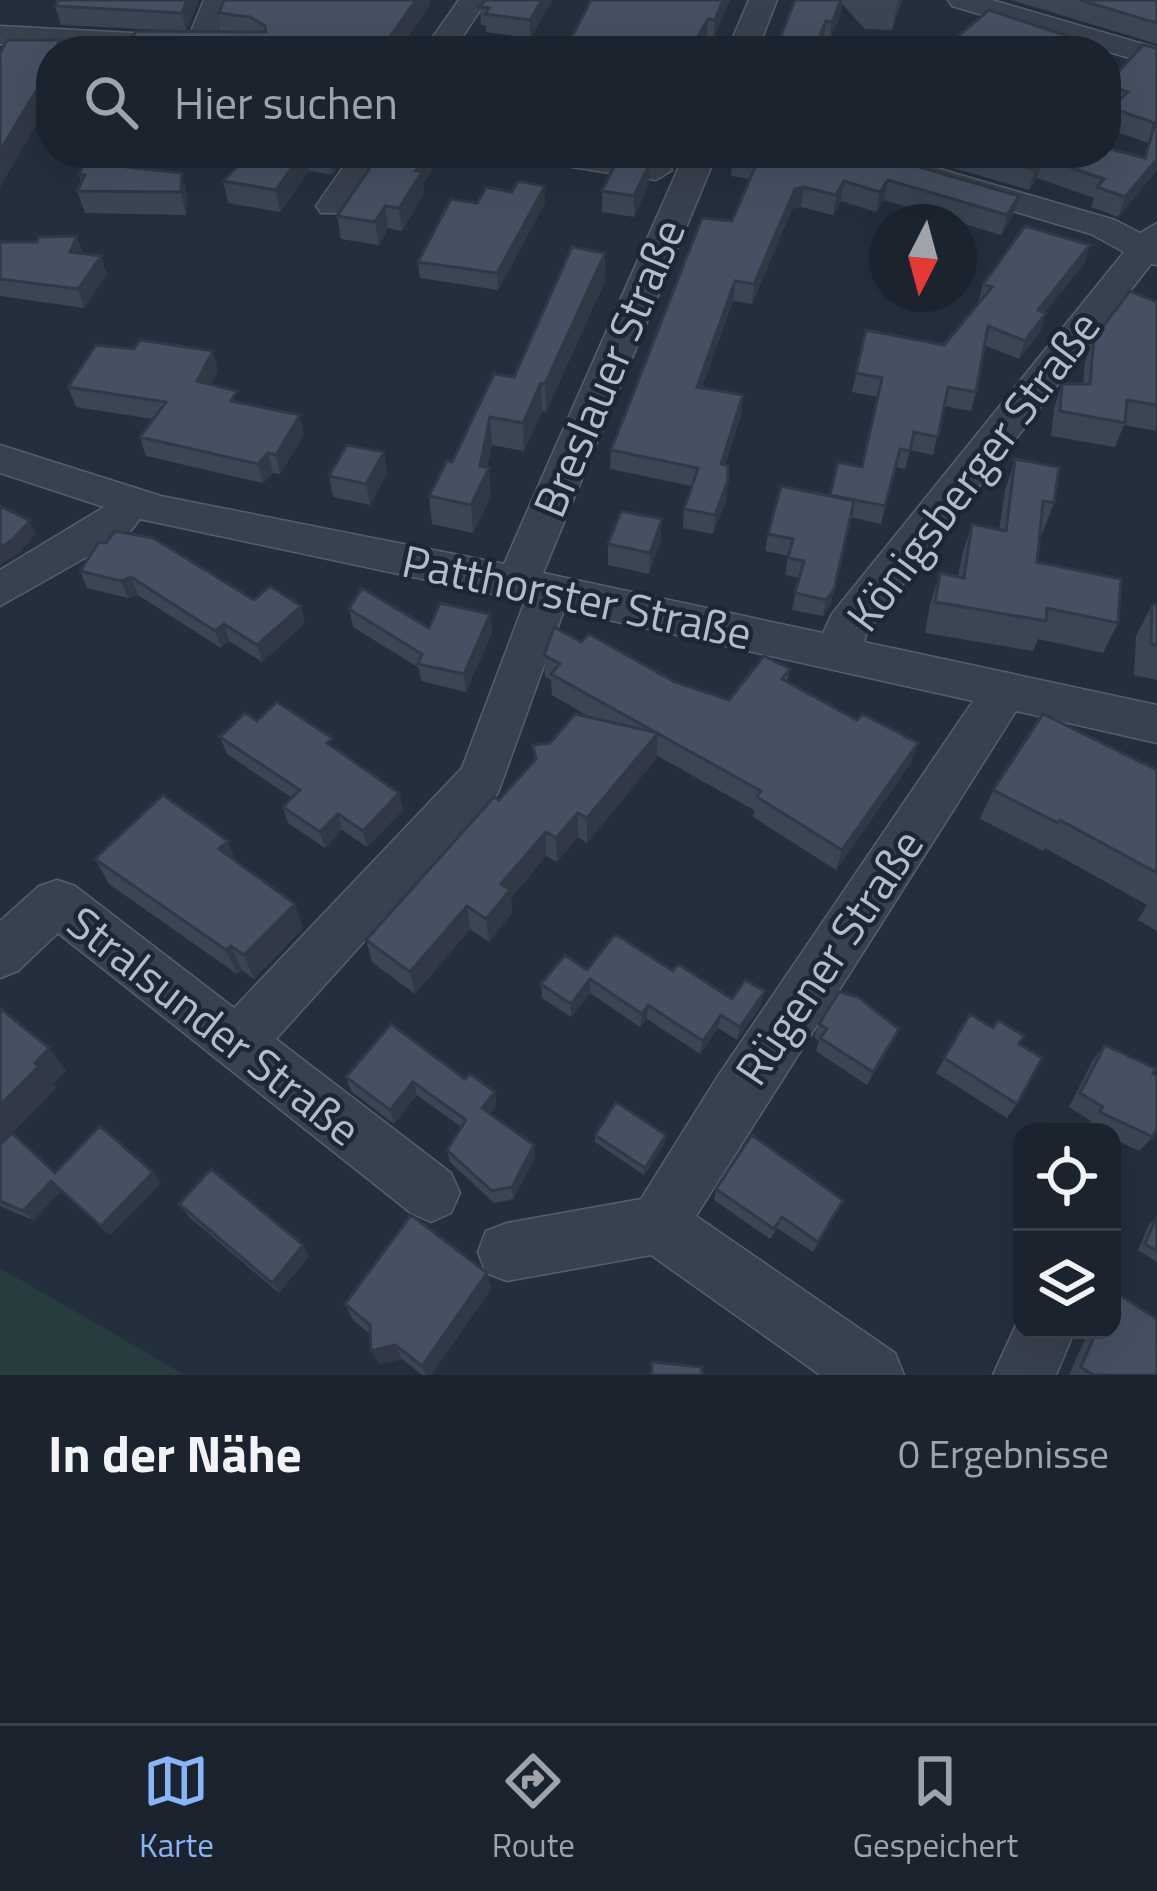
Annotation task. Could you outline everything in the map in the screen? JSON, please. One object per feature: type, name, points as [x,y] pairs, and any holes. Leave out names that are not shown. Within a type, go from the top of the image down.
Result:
[{"type":"street","points":[[0,13],[7,0]]},
{"type":"street","points":[[204,36],[218,0]]},
{"type":"street","points":[[448,36],[472,0]]},
{"type":"street","points":[[748,36],[763,0]]},
{"type":"street","points":[[962,0],[1085,36]]},
{"type":"street","points":[[0,35],[36,37]]},
{"type":"street","points":[[1121,46],[1157,57]]},
{"type":"street","points":[[333,206],[359,168]]},
{"type":"street","points":[[643,168],[656,170]]},
{"type":"street","name":"Breslauer Straße","points":[[236,1044],[482,779],[534,586],[695,168]]},
{"type":"street","points":[[901,168],[1153,246]]},
{"type":"street","name":"Königsberger Straße","points":[[839,656],[847,626],[1153,246]]},
{"type":"street","name":"Patthorster Straße","points":[[0,459],[130,502],[1157,724]]},
{"type":"street","points":[[0,590],[115,522],[130,502]]},
{"type":"street","name":"Rügener Straße","points":[[658,1225],[737,1095],[994,710],[997,690]]},
{"type":"street","name":"Stralsunder Straße","points":[[0,954],[57,902],[431,1193]]},
{"type":"street","points":[[507,1252],[658,1225],[873,1375]]},
{"type":"street","points":[[1024,1375],[1041,1339]]},
{"type":"green space","points":[[0,1268],[185,1375],[0,1375]]},
{"type":"building","points":[[58,0],[187,0],[182,13],[55,6]]},
{"type":"building","points":[[224,0],[416,0],[391,36],[133,36],[136,31],[266,32],[265,26],[250,17],[219,13]]},
{"type":"building","points":[[485,0],[542,0],[530,20],[485,14],[489,8],[480,7]]},
{"type":"building","points":[[591,0],[723,0],[715,20],[708,19],[698,36],[572,36]]},
{"type":"building","points":[[795,0],[841,0],[820,36],[781,36]]},
{"type":"building","points":[[1080,0],[1157,0],[1157,23]]},
{"type":"building","points":[[989,10],[1068,36],[958,36]]},
{"type":"building","points":[[7,40],[36,40],[36,91],[0,151],[0,53]]},
{"type":"building","points":[[1143,45],[1157,48],[1157,159],[1125,197],[1097,187],[1104,179],[1072,168],[1121,168],[1121,152],[1145,158],[1155,123],[1121,111],[1121,99],[1128,92],[1121,90],[1121,69]]},
{"type":"building","points":[[82,168],[182,173],[181,192],[77,191],[85,175],[79,175]]},
{"type":"building","points":[[236,168],[291,168],[276,190],[223,181]]},
{"type":"building","points":[[370,168],[418,168],[422,172],[399,208],[385,206],[375,222],[337,216]]},
{"type":"building","points":[[613,168],[648,168],[634,196],[602,191]]},
{"type":"building","points":[[755,168],[923,168],[1019,196],[1007,215],[888,180],[880,192],[844,181],[836,195],[795,189],[754,284],[735,281],[697,387],[743,395],[721,464],[728,466],[728,480],[715,515],[684,509],[698,468],[611,450],[702,218],[732,221]]},
{"type":"building","points":[[518,181],[545,186],[497,273],[418,262],[451,199],[477,203],[486,187],[512,192]]},
{"type":"building","points":[[1025,226],[1090,245],[1038,310],[1046,313],[1025,341],[988,326],[976,392],[948,387],[938,437],[914,432],[910,451],[900,449],[885,506],[830,495],[838,462],[862,467],[882,378],[856,373],[866,330],[944,345],[971,312],[977,312],[992,287],[983,284]]},
{"type":"building","points":[[77,236],[70,252],[101,256],[78,289],[0,279],[0,242]]},
{"type":"building","points":[[572,247],[605,253],[523,423],[490,417],[480,466],[489,468],[471,505],[429,496],[447,461],[452,462],[494,374],[514,377]]},
{"type":"building","points":[[1130,291],[1157,302],[1157,405],[1127,400],[1125,423],[1060,411],[1062,384],[1090,384],[1094,338]]},
{"type":"building","points":[[140,340],[213,351],[197,381],[237,391],[231,401],[300,415],[276,455],[268,453],[258,464],[140,437],[166,402],[68,387],[96,345],[134,349]]},
{"type":"building","points":[[347,445],[384,452],[366,484],[329,476]]},
{"type":"building","points":[[1015,459],[1059,467],[1054,503],[1043,501],[1037,562],[1121,579],[1118,623],[1047,608],[1046,621],[935,602],[940,573],[964,578],[972,524],[1006,531]]},
{"type":"building","points":[[781,486],[854,501],[834,590],[826,600],[795,593],[804,561],[788,558],[793,539],[768,534]]},
{"type":"building","points":[[0,506],[30,521],[0,548]]},
{"type":"building","points":[[621,511],[662,519],[650,553],[608,544]]},
{"type":"building","points":[[115,531],[153,538],[254,600],[270,586],[301,606],[257,645],[224,624],[215,631],[131,577],[121,581],[80,571],[99,542],[106,543]]},
{"type":"building","points":[[362,588],[429,628],[440,603],[490,614],[464,674],[418,664],[422,654],[349,609]]},
{"type":"building","points":[[1152,605],[1157,605],[1157,645],[1151,644]]},
{"type":"building","points":[[554,627],[581,642],[589,634],[675,682],[729,700],[764,656],[790,669],[782,679],[857,720],[862,714],[918,743],[842,850],[757,797],[761,791],[551,674],[560,664],[544,655]]},
{"type":"building","points":[[277,702],[332,738],[327,743],[399,793],[363,831],[338,814],[320,832],[283,807],[300,790],[220,737],[245,713],[257,721]]},
{"type":"building","points":[[575,714],[658,733],[587,818],[578,813],[556,838],[546,832],[501,884],[510,890],[486,919],[467,906],[410,972],[366,940],[494,797],[499,800],[536,759],[533,745],[550,743]]},
{"type":"building","points":[[1043,714],[1157,770],[1157,873],[993,790]]},
{"type":"building","points":[[163,795],[228,841],[219,849],[295,904],[244,955],[231,946],[226,950],[95,859]]},
{"type":"building","points":[[615,934],[673,971],[678,964],[732,999],[745,980],[765,991],[740,1027],[721,1015],[703,1041],[648,1005],[642,1014],[590,979],[571,1004],[541,984],[565,955],[587,970]]},
{"type":"building","points":[[839,992],[858,997],[899,1029],[873,1072],[820,1038],[827,1029],[819,1024]]},
{"type":"building","points":[[0,1008],[49,1048],[35,1063],[39,1066],[0,1105]]},
{"type":"building","points":[[970,1014],[993,1028],[998,1020],[1024,1036],[1019,1044],[1042,1058],[1017,1104],[944,1058]]},
{"type":"building","points":[[391,1024],[465,1079],[470,1074],[495,1092],[482,1108],[534,1145],[512,1187],[492,1191],[447,1150],[466,1120],[413,1082],[390,1110],[346,1077]]},
{"type":"building","points":[[1105,1045],[1156,1069],[1153,1137],[1100,1112],[1103,1107],[1080,1093]]},
{"type":"building","points":[[616,1102],[666,1135],[645,1168],[595,1135]]},
{"type":"building","points":[[100,1126],[153,1172],[101,1226],[51,1181],[23,1211],[0,1201],[0,1145],[12,1133],[55,1173]]},
{"type":"building","points":[[752,1135],[843,1200],[818,1242],[782,1217],[774,1229],[716,1189]]},
{"type":"building","points":[[211,1169],[303,1245],[272,1283],[179,1204]]},
{"type":"building","points":[[411,1215],[487,1273],[422,1366],[395,1345],[371,1351],[370,1325],[345,1304]]},
{"type":"building","points":[[1157,1218],[1157,1251],[1145,1244]]},
{"type":"building","points":[[1121,1296],[1157,1319],[1157,1375],[1093,1375],[1081,1367],[1093,1339],[1121,1339]]},
{"type":"building","points":[[652,1362],[702,1367],[702,1375],[652,1375]]}]
